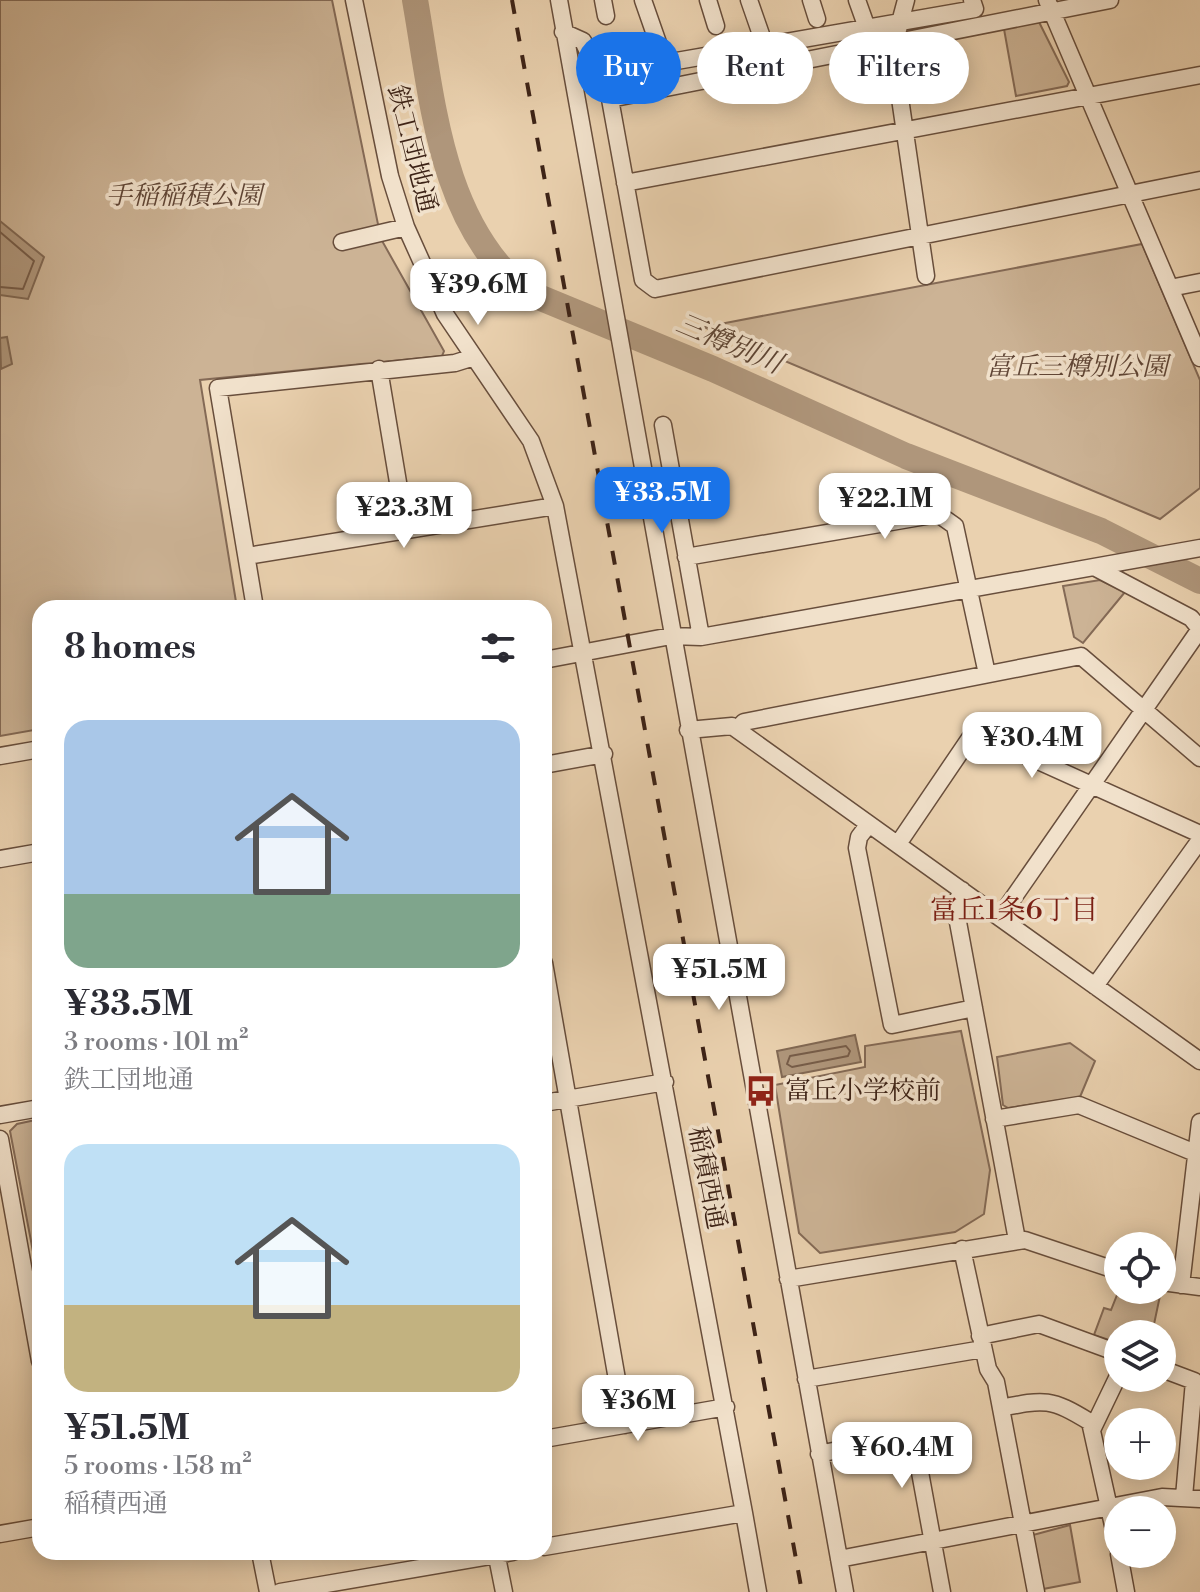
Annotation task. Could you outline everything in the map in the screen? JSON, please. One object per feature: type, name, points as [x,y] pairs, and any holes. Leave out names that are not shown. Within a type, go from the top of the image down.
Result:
[{"type":"street","name":"鉄工団地通","points":[[354,0],[390,176],[406,227],[445,314],[531,441],[555,506],[583,653]]},
{"type":"street","points":[[559,0],[845,1592]]},
{"type":"street","points":[[643,0],[665,63],[697,58]]},
{"type":"street","points":[[708,0],[716,26]]},
{"type":"street","points":[[749,0],[760,32]]},
{"type":"street","points":[[811,0],[817,19]]},
{"type":"street","points":[[857,0],[867,28]]},
{"type":"street","points":[[897,32],[906,0]]},
{"type":"street","points":[[813,38],[975,9],[972,0]]},
{"type":"street","points":[[935,32],[1050,6],[1110,0]]},
{"type":"street","points":[[1050,6],[1200,358]]},
{"type":"street","points":[[563,32],[576,38]]},
{"type":"street","points":[[681,85],[829,54]]},
{"type":"street","points":[[625,183],[1200,75]]},
{"type":"street","points":[[611,104],[643,280],[655,289],[1200,180]]},
{"type":"street","points":[[901,104],[926,276]]},
{"type":"street","points":[[342,242],[406,227]]},
{"type":"street","points":[[1170,288],[1200,282]]},
{"type":"street","points":[[254,600],[218,388],[455,363],[474,357]]},
{"type":"street","points":[[379,369],[406,530]]},
{"type":"street","points":[[663,425],[701,637]]},
{"type":"street","points":[[247,556],[555,506]]},
{"type":"street","points":[[686,557],[938,514],[955,526],[987,674]]},
{"type":"street","points":[[552,659],[671,636],[701,637],[1197,549]]},
{"type":"street","points":[[1000,917],[1200,629],[1191,618],[1103,567]]},
{"type":"street","name":"稲積西通","points":[[583,653],[726,1407],[758,1592]]},
{"type":"street","points":[[737,729],[744,722],[1081,656],[1200,758]]},
{"type":"street","points":[[688,730],[721,725],[737,729],[1200,1061]]},
{"type":"street","points":[[898,844],[974,732],[1200,837],[1095,986]]},
{"type":"street","points":[[0,756],[32,750]]},
{"type":"street","points":[[552,764],[604,754]]},
{"type":"street","points":[[869,824],[859,837],[857,848],[892,1025],[974,1008]]},
{"type":"street","points":[[0,859],[32,853]]},
{"type":"street","points":[[962,890],[955,906],[1017,1240]]},
{"type":"street","points":[[552,1010],[625,1425]]},
{"type":"street","points":[[552,1101],[665,1082]]},
{"type":"street","points":[[994,1119],[1079,1105],[1198,1155]]},
{"type":"street","points":[[0,1115],[32,1109]]},
{"type":"street","points":[[1181,1285],[1200,1122]]},
{"type":"street","points":[[0,1139],[5,1195],[32,1323]]},
{"type":"street","points":[[788,1279],[1017,1240],[1104,1267]]},
{"type":"street","points":[[962,1249],[988,1369],[996,1382],[1036,1592]]},
{"type":"street","points":[[1176,1284],[1200,1287]]},
{"type":"street","points":[[806,1379],[982,1342],[1039,1324],[1104,1348]]},
{"type":"street","points":[[1176,1374],[1194,1381],[1192,1498]]},
{"type":"street","points":[[1092,1430],[1110,1392]]},
{"type":"street","points":[[1001,1408],[1043,1400],[1064,1406],[1090,1422],[1109,1496]]},
{"type":"street","points":[[552,1438],[726,1407]]},
{"type":"street","points":[[819,1454],[913,1434],[942,1592]]},
{"type":"street","points":[[839,1559],[1104,1507]]},
{"type":"street","points":[[552,1546],[744,1513]]},
{"type":"street","points":[[0,1534],[32,1528]]},
{"type":"street","points":[[262,1560],[268,1592]]},
{"type":"street","points":[[280,1592],[462,1560]]},
{"type":"street","points":[[502,1560],[504,1592]]},
{"type":"street","points":[[1122,1568],[1126,1592]]},
{"type":"green space","name":"手稲稲積公園","points":[[0,0],[332,0],[381,239],[444,351],[442,356],[200,380],[236,600],[32,600],[32,730],[0,736]]},
{"type":"green space","points":[[1039,22],[1069,82],[1067,86],[1016,96],[1004,29]]},
{"type":"green space","name":"富丘三樽別公園","points":[[1142,244],[1200,380],[1200,488],[1160,519],[704,327]]},
{"type":"green space","points":[[1100,580],[1125,592],[1083,643],[1074,637],[1063,586]]},
{"type":"green space","points":[[961,1031],[990,1170],[984,1214],[955,1232],[820,1253],[799,1233],[775,1085],[865,1067],[865,1046]]},
{"type":"green space","points":[[1070,1043],[1095,1061],[1080,1097],[1008,1108],[1003,1105],[997,1057]]},
{"type":"green space","points":[[32,1121],[32,1246],[10,1131],[17,1124]]},
{"type":"green space","points":[[1113,1304],[1158,1304],[1155,1320],[1104,1320],[1104,1338],[1094,1335],[1104,1308],[1111,1310]]},
{"type":"green space","points":[[1070,1525],[1080,1582],[1043,1589],[1033,1535]]},
{"type":"water","points":[[0,221],[44,257],[28,299],[0,295]]},
{"type":"water","points":[[7,337],[12,364],[1,369],[0,338]]},
{"type":"water","points":[[855,1035],[861,1062],[782,1077],[777,1051]]},
{"type":"waterway","name":"三樽別川","points":[[415,0],[435,118],[457,195],[474,230],[496,262],[524,291],[713,369],[906,456],[1101,531],[1200,581]]},
{"type":"railway","points":[[512,0],[802,1592]]},
{"type":"place","name":"富丘小学校前","points":[[761,1091]]},
{"type":"district","name":"富丘1条6丁目","points":[[1014,910]]}]
